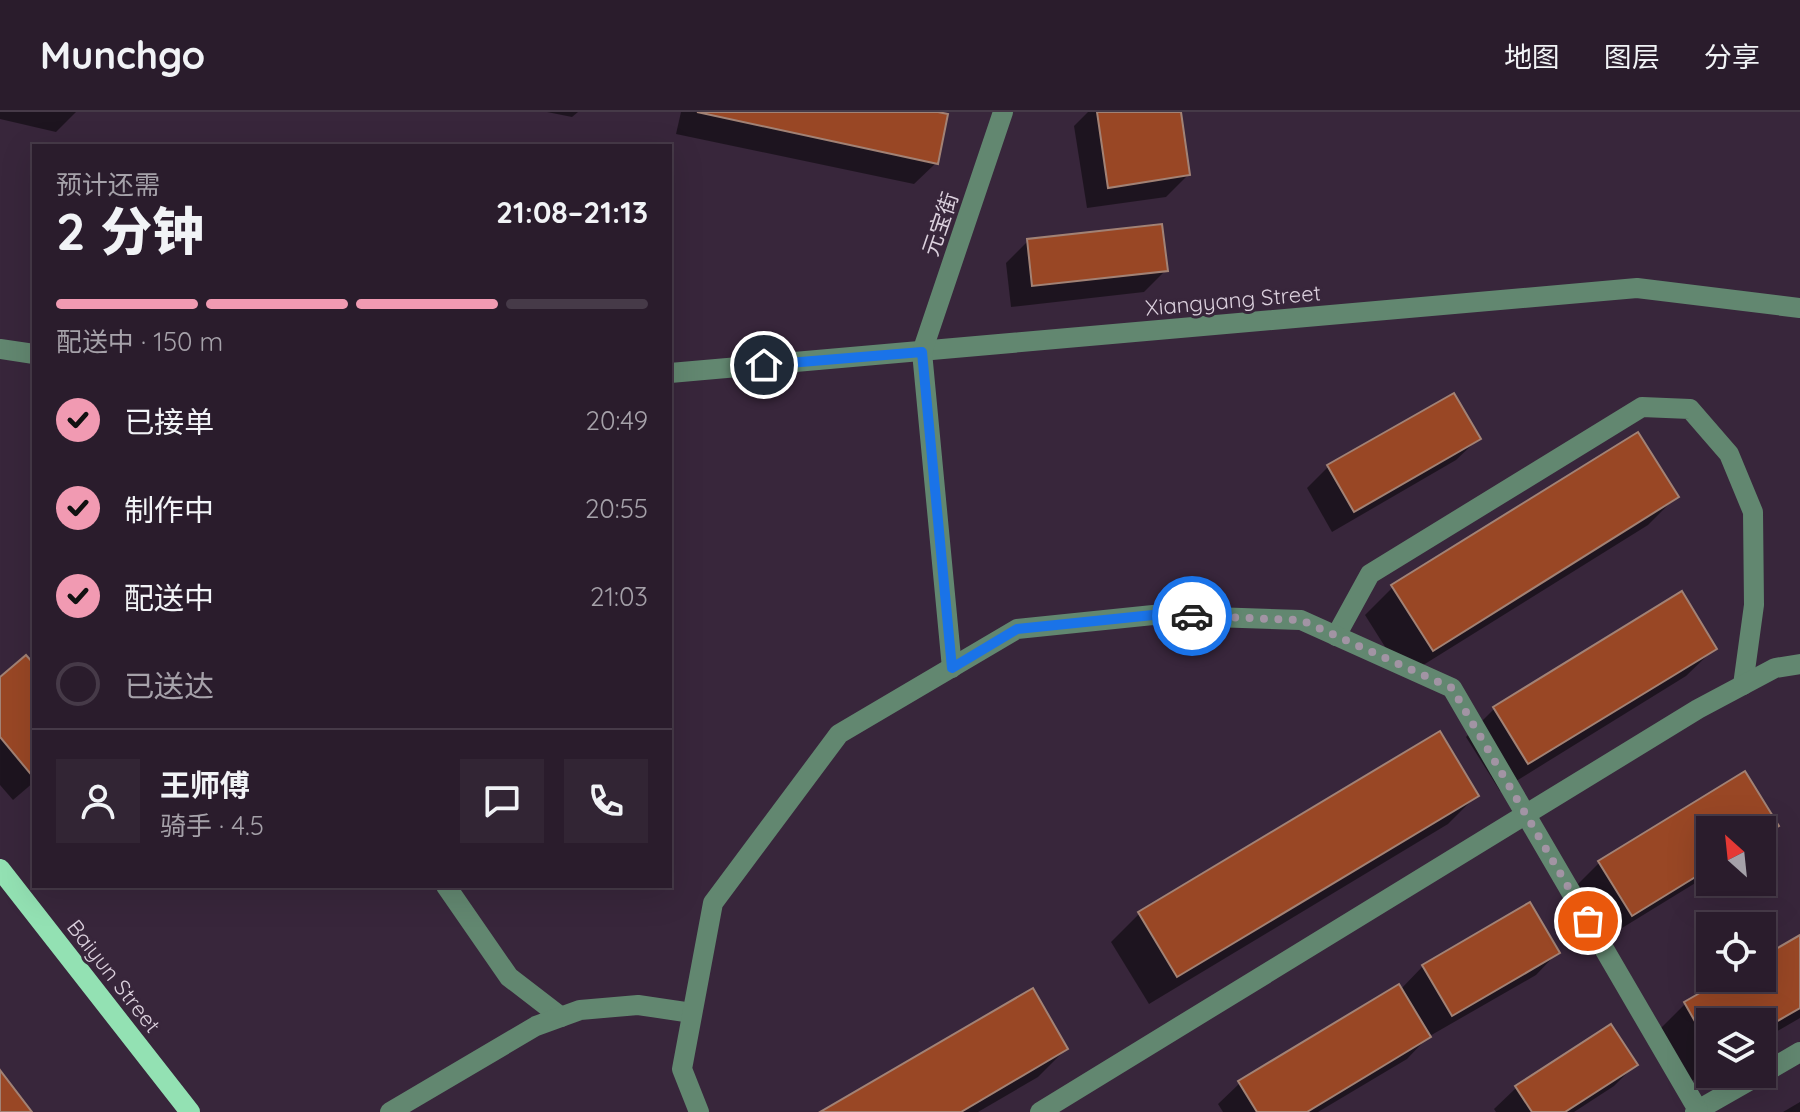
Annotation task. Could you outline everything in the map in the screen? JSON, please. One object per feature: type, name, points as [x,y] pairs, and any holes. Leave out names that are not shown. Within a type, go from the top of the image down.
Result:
[{"type":"main road","name":"Baiyun Street","points":[[0,869],[190,1112]]},
{"type":"street","name":"元宝街","points":[[922,352],[1003,112]]},
{"type":"street","name":"Xiangyang Street","points":[[672,373],[1637,288],[1800,308]]},
{"type":"street","points":[[0,349],[32,354]]},
{"type":"street","points":[[922,352],[952,668]]},
{"type":"street","points":[[1336,636],[1370,574],[1642,407],[1690,409],[1729,454],[1753,512],[1754,605],[1743,685]]},
{"type":"street","points":[[699,1112],[682,1069],[713,903],[839,734],[1017,629],[1153,615],[1301,620],[1452,688],[1697,1111],[1737,1088]]},
{"type":"street","points":[[1040,1112],[1698,709],[1775,668],[1800,664]]},
{"type":"street","points":[[447,888],[509,977],[561,1017]]},
{"type":"street","points":[[390,1112],[536,1026],[580,1010],[638,1005],[692,1013]]},
{"type":"street","points":[[1776,1066],[1800,1052]]},
{"type":"building","points":[[697,112],[938,112],[948,114],[938,164]]},
{"type":"building","points":[[1097,112],[1181,112],[1190,175],[1108,188]]},
{"type":"building","points":[[1162,224],[1168,271],[1032,286],[1027,239]]},
{"type":"building","points":[[1454,393],[1481,439],[1354,512],[1327,465]]},
{"type":"building","points":[[1638,432],[1679,497],[1433,651],[1391,585]]},
{"type":"building","points":[[1682,591],[1717,649],[1528,764],[1493,707]]},
{"type":"building","points":[[26,655],[32,662],[32,776],[0,737],[0,677]]},
{"type":"building","points":[[1440,731],[1479,796],[1177,977],[1138,912]]},
{"type":"building","points":[[1745,771],[1773,816],[1696,816],[1696,877],[1632,916],[1598,861]]},
{"type":"building","points":[[1530,902],[1560,953],[1452,1016],[1422,965]]},
{"type":"building","points":[[1800,935],[1800,1008],[1776,1022],[1776,1008],[1696,1008],[1696,1023],[1684,1002],[1702,992],[1776,992],[1776,949]]},
{"type":"building","points":[[1399,984],[1431,1037],[1307,1112],[1257,1112],[1238,1081]]},
{"type":"building","points":[[1033,988],[1068,1049],[961,1112],[820,1112]]},
{"type":"building","points":[[1611,1024],[1638,1065],[1565,1112],[1532,1112],[1515,1086]]},
{"type":"building","points":[[0,1070],[32,1112],[0,1112]]},
{"type":"way so far","points":[[1192,616],[1301,620],[1452,688],[1588,921]]},
{"type":"route","points":[[764,365],[922,352],[952,668],[1017,629],[1153,615],[1192,616]]}]
